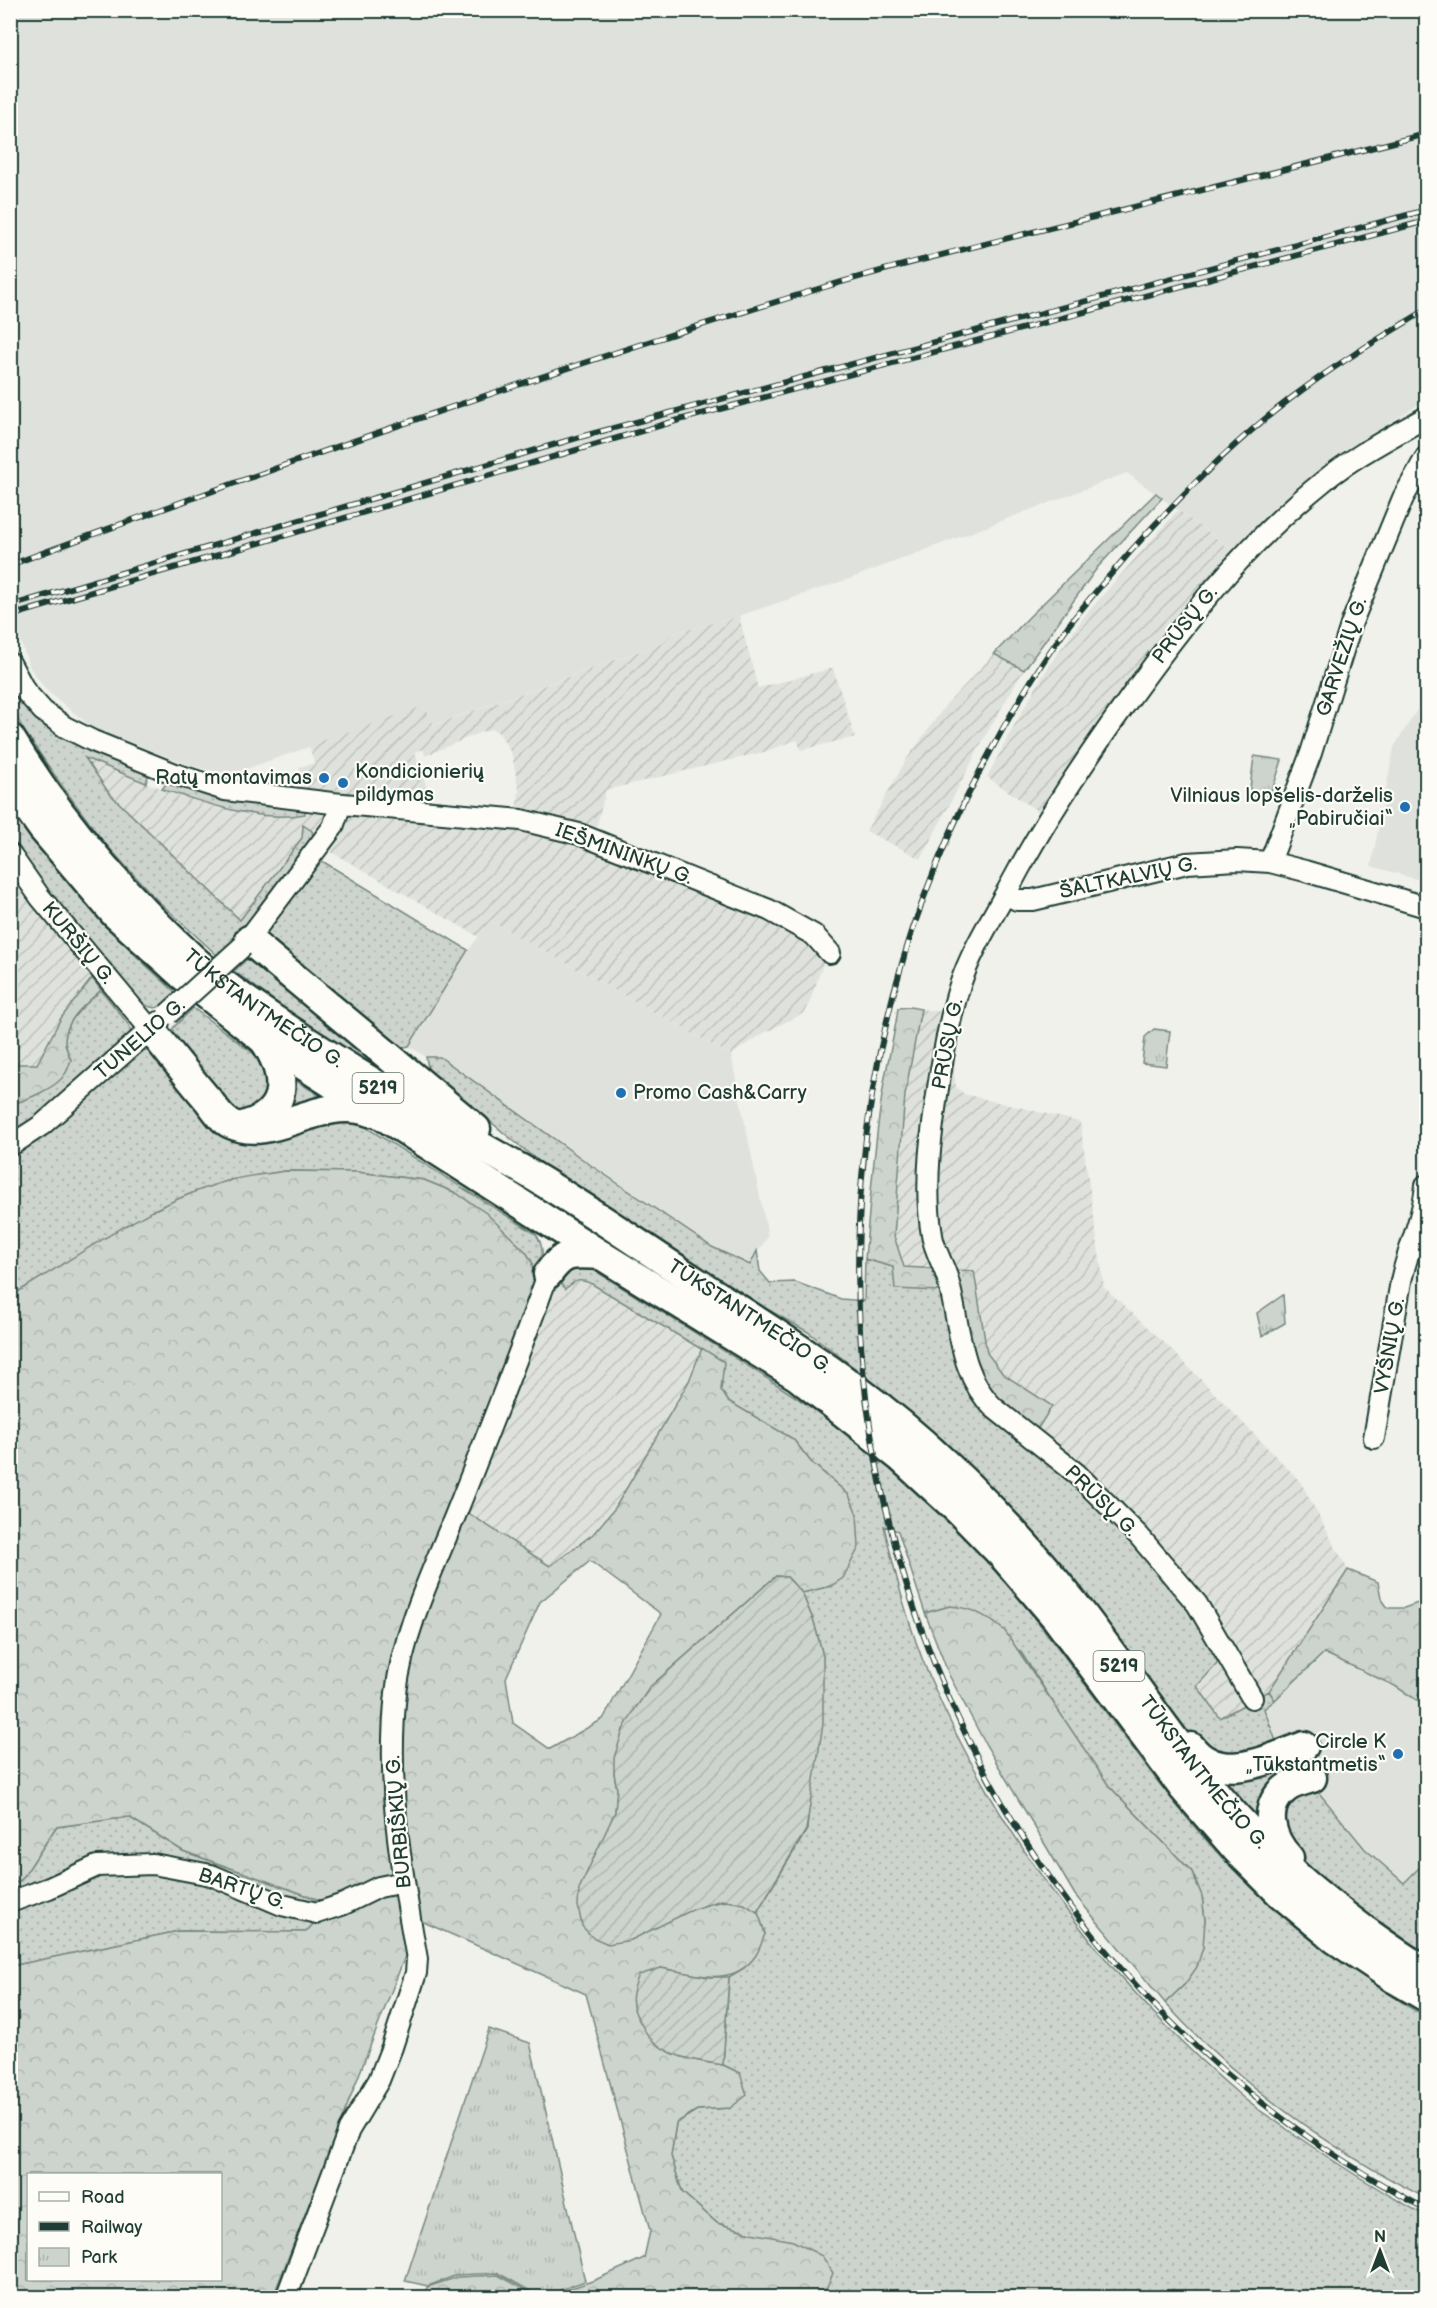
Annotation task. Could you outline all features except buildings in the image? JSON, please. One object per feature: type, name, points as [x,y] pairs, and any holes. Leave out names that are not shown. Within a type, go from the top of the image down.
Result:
[{"type":"highway","name":"TŪKSTANTMEČIO G.","points":[[10,738],[85,844],[134,899],[195,961],[275,1021],[389,1095],[538,1179],[814,1358],[920,1440],[978,1494],[1021,1539],[1075,1605],[1201,1775],[1255,1836],[1293,1875],[1337,1910],[1426,1971]]},
{"type":"highway","name":"TŪKSTANTMEČIO G.","points":[[10,783],[42,828],[115,914],[181,974],[264,1040],[601,1256],[797,1376],[908,1465],[959,1511],[1003,1556],[1057,1619],[1184,1789],[1237,1850],[1281,1894],[1335,1938],[1426,1996]]},
{"type":"highway","points":[[246,944],[538,1179]]},
{"type":"highway","points":[[159,1022],[225,1119],[241,1127],[267,1128],[334,1108],[361,1109],[381,1116]]},
{"type":"highway","points":[[241,1127],[267,1116],[279,1096],[280,1073],[276,1058],[264,1040]]},
{"type":"highway","points":[[538,1215],[547,1234],[550,1251],[548,1274]]},
{"type":"highway","points":[[548,1274],[559,1259],[575,1254],[601,1256]]},
{"type":"highway","points":[[1151,1709],[1177,1729],[1195,1754],[1204,1761],[1219,1767],[1235,1768],[1304,1746]]},
{"type":"highway","points":[[1312,1778],[1291,1785],[1278,1796],[1271,1817],[1272,1830],[1278,1847],[1337,1910]]},
{"type":"street","name":"PRŪSŲ G.","points":[[1252,1698],[1208,1620],[1190,1595],[1139,1536],[1077,1474],[983,1397],[965,1358],[948,1281],[932,1238],[929,1202],[932,1131],[948,1027],[960,984],[977,944],[1042,826],[1099,743],[1176,633],[1249,549],[1325,480],[1350,461],[1424,425]]},
{"type":"street","name":"GARVEŽIŲ G.","points":[[1270,862],[1311,753],[1352,622],[1403,498],[1426,457]]},
{"type":"street","name":"IEŠMININKŲ G.","points":[[10,663],[25,691],[43,711],[65,727],[93,741],[175,774],[214,787],[341,804],[521,820],[579,834],[769,910],[814,935],[830,953]]},
{"type":"street","name":"TUNELIO G.","points":[[10,1146],[42,1125],[246,944],[333,827],[341,804]]},
{"type":"street","name":"KURŠIŲ G.","points":[[10,854],[40,897],[159,1022]]},
{"type":"street","name":"ŠALTKALVIŲ G.","points":[[1006,894],[1017,900],[1033,900],[1186,863],[1237,860],[1270,862],[1426,907]]},
{"type":"street","name":"VYŠNIŲ G.","points":[[1374,1438],[1401,1281],[1406,1257],[1422,1216],[1426,1185]]},
{"type":"street","name":"BURBIŠKIŲ G.","points":[[286,2298],[349,2130],[379,2080],[393,2047],[416,1973],[417,1959],[395,1815],[392,1751],[396,1690],[408,1640],[427,1585],[548,1274]]},
{"type":"street","name":"BARTŲ G.","points":[[10,1902],[97,1866],[153,1864],[211,1875],[282,1905],[317,1913],[344,1904],[379,1887],[404,1882]]},
{"type":"shaded area","points":[[11,11],[1426,11],[1426,400],[1324,465],[1233,550],[1127,473],[852,578],[739,616],[672,634],[662,643],[433,725],[424,707],[237,772],[220,773],[189,765],[94,729],[47,691],[30,668],[11,616]]},
{"type":"shaded area","points":[[1178,510],[1249,562],[1178,651],[1125,712],[1052,821],[987,777],[1050,664],[1086,614]]},
{"type":"shaded area","points":[[739,616],[758,688],[833,668],[855,737],[801,750],[797,740],[764,752],[606,790],[595,832],[762,904],[824,962],[806,1012],[764,1033],[731,1055],[490,921],[479,937],[314,842],[303,825],[302,838],[241,921],[109,793],[84,757],[146,783],[220,808],[290,817],[363,801],[305,795],[299,767],[314,763],[309,745],[424,706],[434,725],[662,643],[672,634]],"holes":[[[492,729],[499,733],[512,755],[519,792],[515,814],[436,809],[430,798],[415,752],[423,749],[425,756],[481,732]]]},
{"type":"shaded area","points":[[994,654],[1024,670],[988,731],[921,859],[866,831],[906,760],[945,706]]},
{"type":"shaded area","name":"Vilniaus lopšelis-darželis „Pabiručiai“","points":[[1426,695],[1426,882],[1371,866],[1394,747]]},
{"type":"shaded area","points":[[10,875],[92,978],[61,1018],[37,1064],[11,1064]]},
{"type":"shaded area","points":[[490,921],[731,1055],[768,1236],[750,1265],[712,1247],[592,1166],[440,1057],[426,1057],[409,1046],[468,951]]},
{"type":"shaded area","points":[[921,1009],[958,1014],[954,1073],[956,1087],[964,1094],[1080,1122],[1104,1287],[1171,1349],[1300,1481],[1348,1570],[1269,1691],[1220,1718],[1197,1686],[1217,1664],[1030,1441],[1052,1406],[1003,1374],[987,1353],[974,1271],[904,1267],[894,1236],[905,1095]]},
{"type":"shaded area","points":[[538,1274],[565,1288],[575,1280],[582,1279],[702,1348],[690,1381],[615,1508],[593,1534],[550,1566],[451,1502]]},
{"type":"shaded area","points":[[1324,1653],[1395,1686],[1426,1706],[1426,1861],[1404,1883],[1365,1849],[1320,1794],[1299,1790],[1264,1709]]},
{"type":"green space","points":[[1156,493],[1162,498],[1097,568],[1024,670],[994,654],[1029,617]]},
{"type":"green space","points":[[10,682],[145,770],[148,776],[146,783],[85,758],[109,793],[240,920],[302,838],[303,825],[312,831],[314,842],[247,933],[218,956],[156,899],[102,840],[23,729],[11,705]]},
{"type":"green space","points":[[1254,756],[1282,760],[1272,791],[1260,799],[1249,797]]},
{"type":"green space","points":[[172,782],[295,806],[305,810],[305,814],[270,816],[233,810],[162,789]]},
{"type":"green space","points":[[10,807],[68,882],[137,957],[176,993],[166,1002],[154,1008],[138,999],[38,882],[11,844]]},
{"type":"green space","points":[[322,861],[468,950],[409,1046],[395,1049],[264,935],[317,864]]},
{"type":"green space","points":[[255,959],[445,1112],[318,1033],[234,971],[246,960]]},
{"type":"green space","points":[[92,978],[101,990],[78,1012],[66,1033],[66,1048],[71,1060],[66,1072],[56,1084],[32,1097],[11,1104],[11,1064],[37,1064],[61,1018]]},
{"type":"green space","points":[[101,990],[129,1025],[131,1029],[129,1036],[27,1125],[11,1135],[11,1104],[18,1102],[71,1060],[65,1041],[69,1026],[83,1006]]},
{"type":"green space","points":[[193,1008],[265,1062],[274,1096],[244,1114],[230,1108],[175,1042],[173,1028]]},
{"type":"green space","points":[[898,1008],[921,1009],[905,1095],[894,1236],[904,1267],[974,1271],[987,1353],[1003,1374],[1052,1406],[1035,1433],[990,1391],[977,1369],[967,1331],[961,1292],[895,1289],[893,1267],[865,1259],[885,1079]]},
{"type":"green space","points":[[1154,1029],[1170,1031],[1166,1066],[1142,1063],[1145,1037]]},
{"type":"green space","points":[[139,1051],[151,1052],[217,1126],[353,1119],[536,1234],[542,1247],[542,1254],[534,1288],[532,1262],[526,1252],[456,1193],[424,1180],[356,1172],[285,1171],[231,1180],[190,1194],[154,1210],[11,1296],[11,1156],[43,1134]]},
{"type":"green space","points":[[426,1057],[440,1057],[592,1166],[712,1247],[750,1265],[757,1251],[760,1271],[770,1283],[795,1282],[841,1299],[864,1301],[865,1259],[961,1292],[969,1341],[976,1363],[1142,1551],[1195,1615],[1218,1655],[1217,1664],[1197,1686],[1220,1718],[1269,1691],[1275,1700],[1264,1709],[1278,1746],[1246,1757],[1202,1751],[1079,1585],[1011,1507],[941,1438],[808,1332],[739,1293],[601,1205],[533,1157],[432,1073],[428,1068]]},
{"type":"green space","points":[[290,1077],[329,1101],[264,1124]]},
{"type":"green space","points":[[285,1171],[356,1172],[424,1180],[456,1193],[486,1213],[526,1252],[532,1262],[534,1288],[451,1502],[550,1566],[593,1534],[615,1508],[689,1381],[702,1348],[724,1362],[721,1390],[728,1401],[793,1439],[811,1462],[849,1495],[857,1514],[859,1547],[843,1578],[831,1586],[802,1593],[787,1577],[776,1576],[650,1687],[623,1730],[614,1773],[617,1789],[615,1812],[606,1835],[631,1940],[694,1909],[730,1901],[745,1904],[757,1912],[761,1920],[765,1934],[761,1945],[747,1966],[736,1972],[725,1976],[712,1976],[661,1968],[695,2060],[723,2065],[740,2073],[747,2095],[730,2108],[697,2110],[676,2123],[671,2156],[682,2192],[717,2223],[751,2233],[793,2241],[822,2256],[833,2273],[827,2288],[805,2298],[546,2297],[595,2280],[644,2258],[650,2231],[586,1994],[419,1920],[273,2297],[11,2297],[11,1966],[179,1931],[306,1932],[331,1904],[183,1851],[129,1817],[56,1827],[22,1879],[11,1886],[11,1296],[117,1230],[173,1201],[202,1189],[251,1176]],"holes":[[[590,1561],[661,1614],[603,1719],[550,1749],[513,1723],[506,1678],[540,1602]]]},
{"type":"green space","points":[[581,1262],[800,1400],[869,1451],[913,1489],[975,1549],[1029,1611],[1208,1843],[1258,1894],[1312,1940],[1426,2018],[1426,2198],[1355,2158],[1286,2112],[1223,2060],[1165,2003],[1185,1984],[1205,1921],[1202,1897],[1192,1872],[1109,1786],[1085,1753],[1021,1652],[950,1606],[925,1613],[898,1531],[884,1526],[909,1622],[930,1678],[989,1794],[1024,1850],[1062,1904],[1103,1956],[1192,2052],[1257,2109],[1338,2164],[1426,2216],[1426,2297],[805,2297],[827,2287],[751,2233],[717,2223],[682,2192],[671,2156],[676,2123],[697,2110],[730,2108],[740,2073],[723,2065],[729,1977],[744,1968],[765,1934],[757,1912],[807,1830],[823,1656],[814,1622],[802,1593],[831,1586],[849,1495],[811,1462],[793,1439],[728,1401],[721,1390],[723,1362],[592,1284],[578,1281],[565,1289],[556,1278]]},
{"type":"green space","points":[[1283,1295],[1285,1323],[1262,1336],[1257,1313]]},
{"type":"green space","points":[[1348,1570],[1378,1582],[1381,1598],[1388,1608],[1404,1608],[1426,1600],[1426,1682],[1418,1695],[1426,1700],[1426,1706],[1395,1686],[1324,1653],[1275,1700],[1269,1691]]},
{"type":"green space","points":[[776,1576],[787,1577],[802,1593],[814,1622],[823,1656],[823,1724],[806,1830],[757,1912],[744,1904],[721,1900],[692,1910],[631,1940],[608,1944],[592,1937],[582,1926],[578,1906],[579,1889],[615,1812],[617,1789],[614,1758],[623,1730],[650,1687]]},
{"type":"green space","points":[[950,1606],[979,1614],[1005,1631],[1109,1786],[1192,1872],[1202,1896],[1205,1921],[1203,1947],[1197,1967],[1185,1984],[1165,2003],[1075,1895],[986,1745],[949,1675],[925,1613]]},
{"type":"green space","points":[[1278,1764],[1285,1778],[1261,1824],[1222,1778]]},
{"type":"green space","points":[[1313,1790],[1320,1794],[1365,1849],[1404,1883],[1426,1861],[1426,1953],[1387,1929],[1350,1902],[1281,1842],[1283,1799]]},
{"type":"green space","points":[[129,1817],[183,1851],[331,1904],[306,1932],[179,1931],[11,1966],[11,1886],[22,1879],[56,1827]]},
{"type":"green space","points":[[661,1968],[708,1977],[729,1977],[723,2065],[674,2054],[657,2045],[646,2032],[634,2010],[634,1987],[639,1975]]},
{"type":"green space","points":[[489,2029],[530,2043],[585,2281],[541,2297],[498,2273],[457,2275],[428,2286],[405,2281]]},
{"type":"green space","points":[[498,2275],[538,2297],[423,2297],[427,2287],[458,2277]]},
{"type":"railway","points":[[10,565],[519,384],[828,286],[964,249],[1426,134]]},
{"type":"railway","points":[[10,606],[580,437],[1426,210]]},
{"type":"railway","points":[[10,616],[679,420],[1426,221]]},
{"type":"railway","points":[[1426,310],[1306,387],[1268,416],[1226,453],[1167,511],[1130,552],[1079,612],[1040,667],[979,773],[899,973],[862,1179],[865,1384],[906,1584],[985,1772],[1099,1942],[1246,2090],[1426,2209]]},
{"type":"place","name":"Ratų montavimas","points":[[324,778]]},
{"type":"place","name":"Kondicionierių pildymas","points":[[343,783]]},
{"type":"place","name":"Vilniaus lopšelis-darželis „Pabiručiai“","points":[[1405,807]]},
{"type":"place","name":"Promo Cash&Carry","points":[[621,1093]]},
{"type":"place","name":"Circle K „Tūkstantmetis“","points":[[1398,1754]]}]
